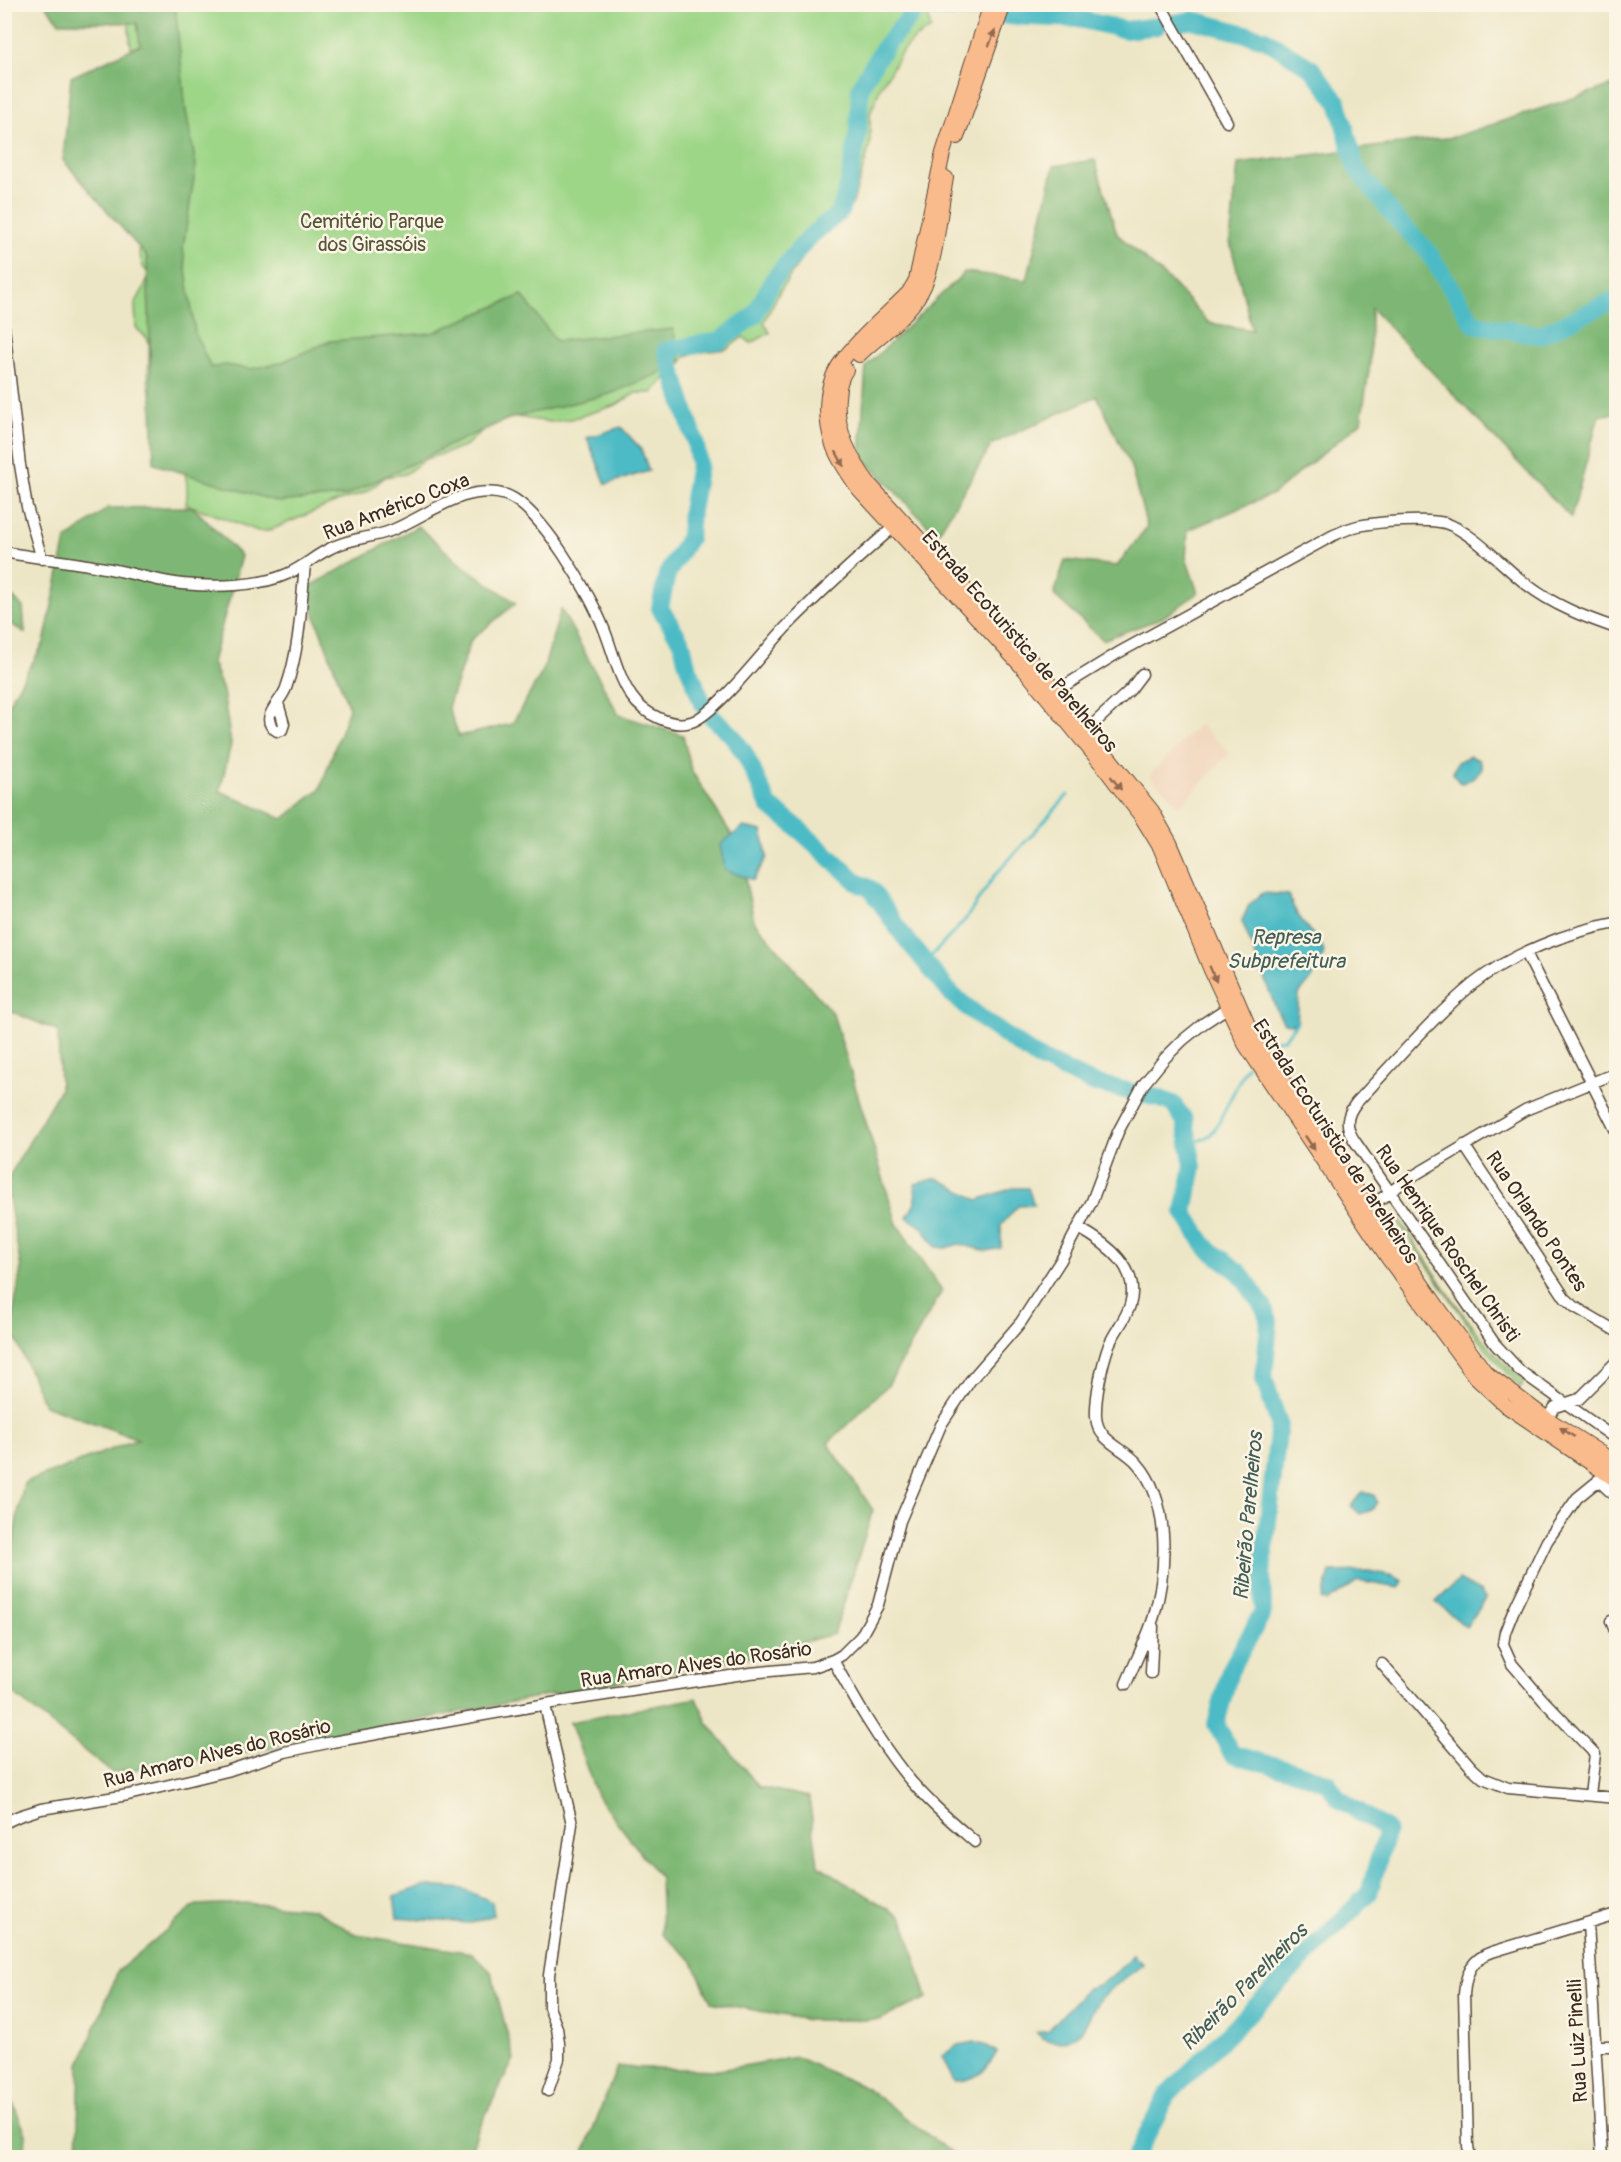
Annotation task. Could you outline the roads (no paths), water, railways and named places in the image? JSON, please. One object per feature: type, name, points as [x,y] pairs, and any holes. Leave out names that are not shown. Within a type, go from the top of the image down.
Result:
[{"type":"main road","name":"Estrada Ecoturistica de Parelheiros","points":[[898,523],[858,488],[846,471],[833,446],[828,425],[828,393],[831,381],[842,360],[904,298],[916,280],[943,153],[991,4]]},
{"type":"main road","name":"Estrada Ecoturistica de Parelheiros","points":[[1005,4],[959,129],[946,180],[928,274],[921,292],[907,310],[854,359],[843,374],[838,405],[839,423],[844,442],[856,466],[898,523],[1028,666],[1128,798],[1160,847],[1232,1005]]},
{"type":"main road","name":"Estrada Ecoturistica de Parelheiros","points":[[1028,666],[1056,691],[1142,797],[1161,825],[1170,843],[1245,1044],[1258,1066],[1364,1211],[1413,1294],[1476,1378],[1505,1405],[1543,1423],[1609,1469]]},
{"type":"street","points":[[1160,4],[1227,122]]},
{"type":"street","points":[[4,327],[20,465],[27,507],[42,559]]},
{"type":"street","name":"Rua Américo Coxa","points":[[4,552],[102,567],[182,584],[266,582],[288,574],[331,548],[357,538],[389,531],[462,496],[491,492],[506,495],[532,512],[563,555],[590,599],[632,696],[644,710],[677,723],[692,722],[714,707],[787,626],[898,523]]},
{"type":"street","points":[[1056,691],[1118,653],[1325,540],[1347,529],[1360,526],[1417,522],[1444,523],[1463,533],[1553,603],[1617,628]]},
{"type":"street","points":[[278,703],[286,690],[294,660],[305,564]]},
{"type":"street","points":[[1087,730],[1130,690],[1142,674]]},
{"type":"street","points":[[1617,923],[1584,930],[1526,953],[1617,1131]]},
{"type":"street","name":"Rua Henrique Roschel Christi","points":[[1526,953],[1484,976],[1448,1008],[1356,1103],[1349,1112],[1347,1123],[1354,1140],[1495,1344],[1520,1371],[1617,1439]]},
{"type":"street","name":"Rua Amaro Alves do Rosário","points":[[4,1823],[35,1810],[128,1796],[219,1773],[285,1752],[323,1744],[545,1705],[750,1673],[798,1669],[833,1660],[856,1642],[878,1605],[899,1524],[941,1425],[970,1381],[1021,1322],[1061,1260],[1079,1228],[1102,1177],[1125,1118],[1143,1086],[1178,1045],[1204,1023],[1232,1005]]},
{"type":"street","points":[[1364,1211],[1464,1145],[1525,1110],[1617,1073]]},
{"type":"street","name":"Rua Orlando Pontes","points":[[1464,1145],[1565,1298],[1575,1307],[1617,1330]]},
{"type":"street","points":[[1079,1228],[1096,1237],[1122,1261],[1130,1274],[1133,1288],[1130,1305],[1109,1345],[1099,1389],[1096,1417],[1102,1435],[1136,1461],[1151,1483],[1163,1529],[1164,1565],[1154,1618],[1151,1673]]},
{"type":"street","points":[[1543,1423],[1556,1407],[1579,1399],[1617,1362]]},
{"type":"street","points":[[1590,1795],[1595,1754],[1535,1691],[1507,1656],[1503,1644],[1513,1612],[1547,1541],[1577,1498],[1609,1469],[1617,1497]]},
{"type":"street","points":[[1126,1684],[1154,1618]]},
{"type":"street","points":[[1611,1621],[1617,1633]]},
{"type":"street","points":[[833,1660],[861,1710],[906,1775],[930,1802],[975,1842]]},
{"type":"street","points":[[1382,1664],[1483,1778],[1508,1788],[1617,1798]]},
{"type":"street","points":[[545,1705],[572,1824],[548,1992],[549,2007],[560,2043],[559,2059],[548,2091]]},
{"type":"street","points":[[1470,2157],[1464,1994],[1465,1980],[1471,1965],[1480,1956],[1617,1914]]},
{"type":"street","name":"Rua Luiz Pinelli","points":[[1588,1923],[1602,2157]]},
{"type":"street","points":[[1595,2046],[1617,2046]]},
{"type":"water","points":[[621,427],[641,449],[649,471],[606,484],[587,438]]},
{"type":"water","points":[[1470,756],[1479,760],[1482,769],[1474,778],[1459,782],[1453,773],[1457,762]]},
{"type":"water","points":[[743,827],[762,831],[767,857],[753,880],[725,870],[720,845]]},
{"type":"water","name":"Represa Subprefeitura","points":[[1263,893],[1289,895],[1299,917],[1323,948],[1322,957],[1313,968],[1313,977],[1299,994],[1297,1022],[1291,1024],[1284,1023],[1277,1011],[1242,921],[1249,905]]},
{"type":"water","points":[[937,1178],[978,1200],[1013,1188],[1028,1188],[1034,1205],[1018,1206],[1001,1225],[1001,1248],[986,1251],[959,1244],[946,1248],[936,1247],[923,1228],[907,1217],[916,1202],[915,1184]]},
{"type":"water","points":[[1362,1492],[1374,1495],[1377,1502],[1372,1510],[1360,1514],[1351,1506]]},
{"type":"water","points":[[1369,1571],[1393,1576],[1403,1581],[1399,1588],[1358,1581],[1328,1601],[1322,1600],[1330,1572]]},
{"type":"water","points":[[1459,1580],[1481,1592],[1486,1599],[1466,1627],[1436,1602]]},
{"type":"water","points":[[428,1886],[464,1889],[492,1902],[494,1915],[471,1923],[397,1918],[394,1896]]},
{"type":"water","points":[[1133,1955],[1143,1964],[1103,1996],[1077,2035],[1065,2041],[1053,2042],[1036,2033],[1048,2031],[1087,1988],[1105,1981]]},
{"type":"water","points":[[974,2042],[997,2052],[980,2074],[962,2081],[954,2081],[942,2056],[958,2045]]},
{"type":"waterway","name":"Ribeirão Parelheiros","points":[[921,4],[886,45],[860,89],[858,132],[849,183],[840,212],[809,237],[773,280],[754,316],[721,340],[666,350],[695,441],[699,464],[689,538],[667,574],[660,608],[682,643],[686,661],[702,702],[712,717],[731,734],[745,754],[769,806],[793,824],[858,883],[871,889],[902,934],[952,995],[1036,1057],[1090,1082],[1158,1098],[1173,1104],[1185,1121],[1193,1166],[1184,1212],[1205,1246],[1239,1272],[1264,1308],[1269,1321],[1264,1379],[1279,1424],[1262,1575],[1263,1612],[1230,1671],[1216,1724],[1232,1754],[1302,1773],[1328,1783],[1338,1798],[1387,1830],[1369,1893],[1167,2095],[1135,2158]]},
{"type":"waterway","points":[[922,4],[930,8],[973,9]]},
{"type":"waterway","points":[[1006,16],[1079,19],[1126,30],[1157,26]]},
{"type":"waterway","points":[[1174,23],[1193,20],[1265,39],[1312,69],[1338,102],[1356,168],[1397,220],[1427,250],[1474,324],[1540,335],[1616,299]]},
{"type":"waterway","points":[[925,963],[965,920],[995,875],[1068,795]]},
{"type":"waterway","points":[[1274,1040],[1284,1039],[1297,1022]]},
{"type":"waterway","points":[[1191,1145],[1210,1135],[1217,1126],[1247,1065]]},
{"type":"park label","name":"Cemitério Parque dos Girassóis","points":[[372,232]]}]
